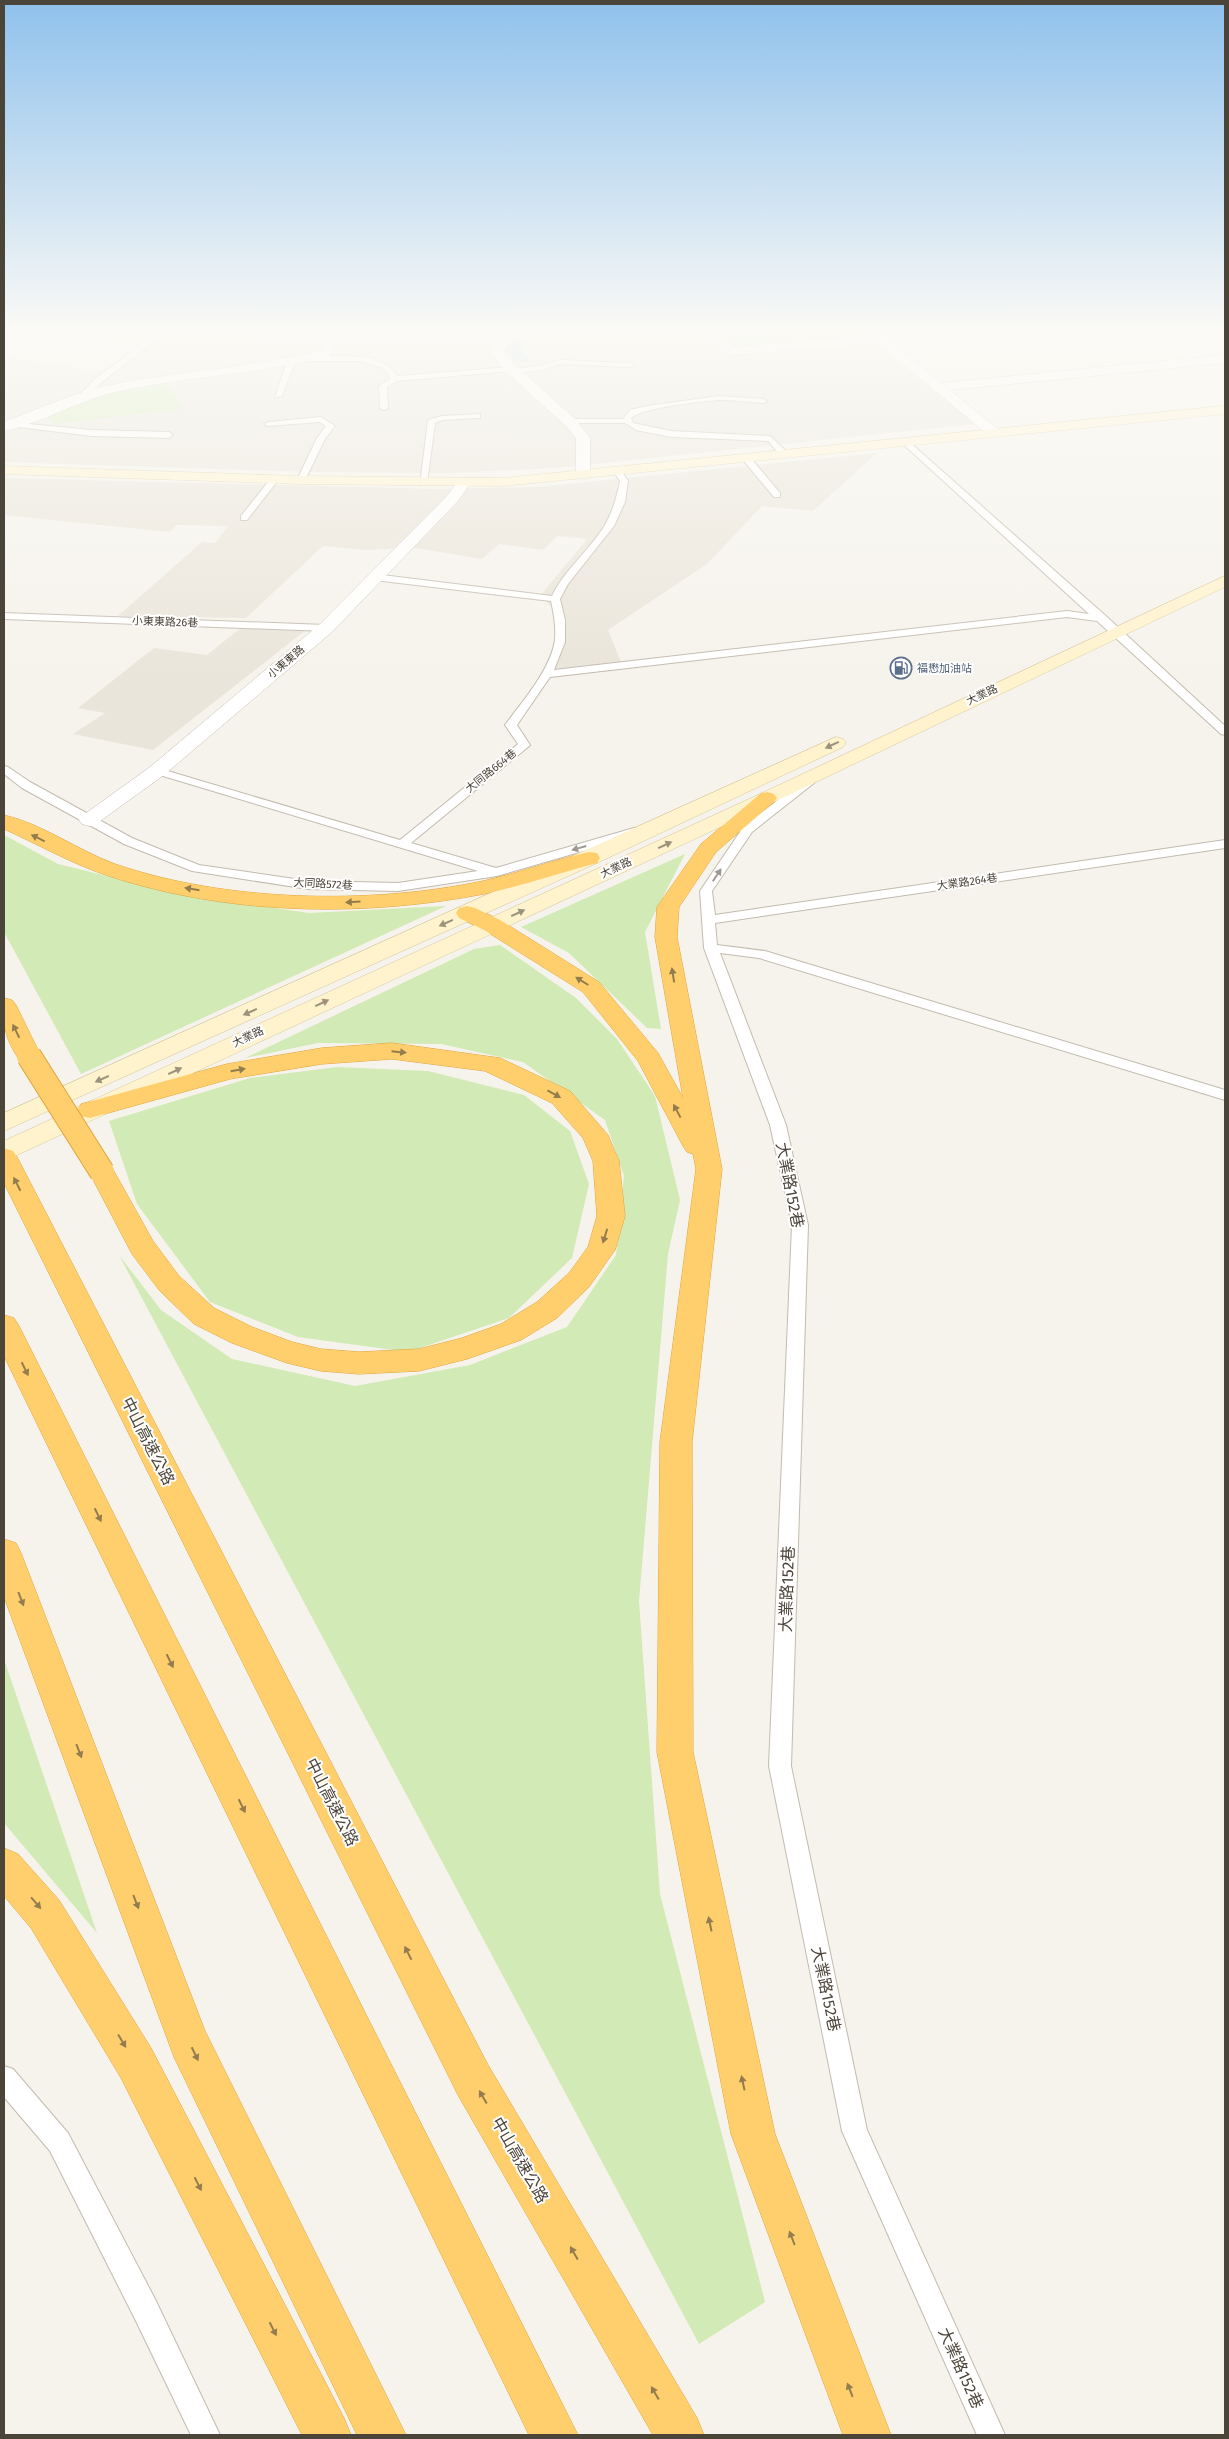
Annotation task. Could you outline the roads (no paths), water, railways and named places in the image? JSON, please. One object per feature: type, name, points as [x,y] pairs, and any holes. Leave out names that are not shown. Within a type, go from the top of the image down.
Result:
[{"type":"highway","points":[[767,798],[708,848],[668,907],[666,936],[709,1169],[676,1442],[675,1752],[753,2134],[867,2435]]},
{"type":"highway","points":[[4,821],[107,868],[152,880],[233,896],[312,904],[403,899],[484,887],[589,858]]},
{"type":"highway","points":[[467,913],[492,925],[591,987],[649,1058],[709,1169]]},
{"type":"highway","points":[[4,1005],[29,1056],[102,1172],[142,1247],[169,1283],[204,1316],[287,1352],[322,1360],[359,1363],[419,1360],[467,1348],[511,1332],[547,1310],[579,1280],[601,1250],[612,1216],[606,1161],[595,1135],[561,1097],[492,1064],[392,1051],[322,1056],[227,1072],[183,1086],[90,1110]]},
{"type":"highway","name":"中山高速公路","points":[[4,1157],[473,2080],[680,2435]]},
{"type":"highway","points":[[4,1326],[554,2435]]},
{"type":"highway","points":[[4,1553],[189,2042],[382,2435]]},
{"type":"highway","points":[[4,1867],[45,1914],[136,2063],[327,2435]]},
{"type":"main road","points":[[4,470],[423,483],[503,482],[847,448]]},
{"type":"main road","name":"大業路","points":[[4,1151],[767,798],[1223,570]]},
{"type":"main road","name":"大業路","points":[[895,715],[1110,625]]},
{"type":"main road","name":"大業路","points":[[4,1123],[589,858],[850,736]]},
{"type":"street","points":[[583,448],[583,474]]},
{"type":"street","name":"小東東路","points":[[89,820],[157,771],[326,628],[452,499],[464,483]]},
{"type":"lane","points":[[301,480],[317,448]]},
{"type":"lane","points":[[423,483],[428,448]]},
{"type":"lane","points":[[778,448],[784,454]]},
{"type":"lane","points":[[912,448],[1110,625],[1225,732]]},
{"type":"lane","points":[[746,458],[777,495]]},
{"type":"lane","points":[[374,577],[555,599],[563,583],[609,526],[620,502],[624,481],[617,471]]},
{"type":"lane","points":[[244,518],[275,479]]},
{"type":"lane","name":"大同路664巷","points":[[401,845],[524,745],[511,725],[548,674],[560,642],[560,620],[555,599]]},
{"type":"lane","points":[[548,674],[1067,614],[1110,625]]},
{"type":"lane","name":"小東東路26巷","points":[[4,616],[326,628]]},
{"type":"lane","name":"大同路572巷","points":[[4,769],[26,785],[128,841],[196,868],[308,885],[398,887],[497,872],[660,824]]},
{"type":"lane","name":"大業路152巷","points":[[823,770],[748,829],[706,891],[711,948],[778,1126],[800,1225],[780,1766],[854,2130],[991,2435]]},
{"type":"lane","points":[[157,771],[497,872]]},
{"type":"lane","name":"大業路264巷","points":[[709,920],[1225,844]]},
{"type":"lane","points":[[711,948],[760,954],[1225,1094]]},
{"type":"lane","points":[[4,2078],[59,2142],[145,2309],[206,2435]]},
{"type":"place","name":"福懋加油站","points":[[901,668]]}]
